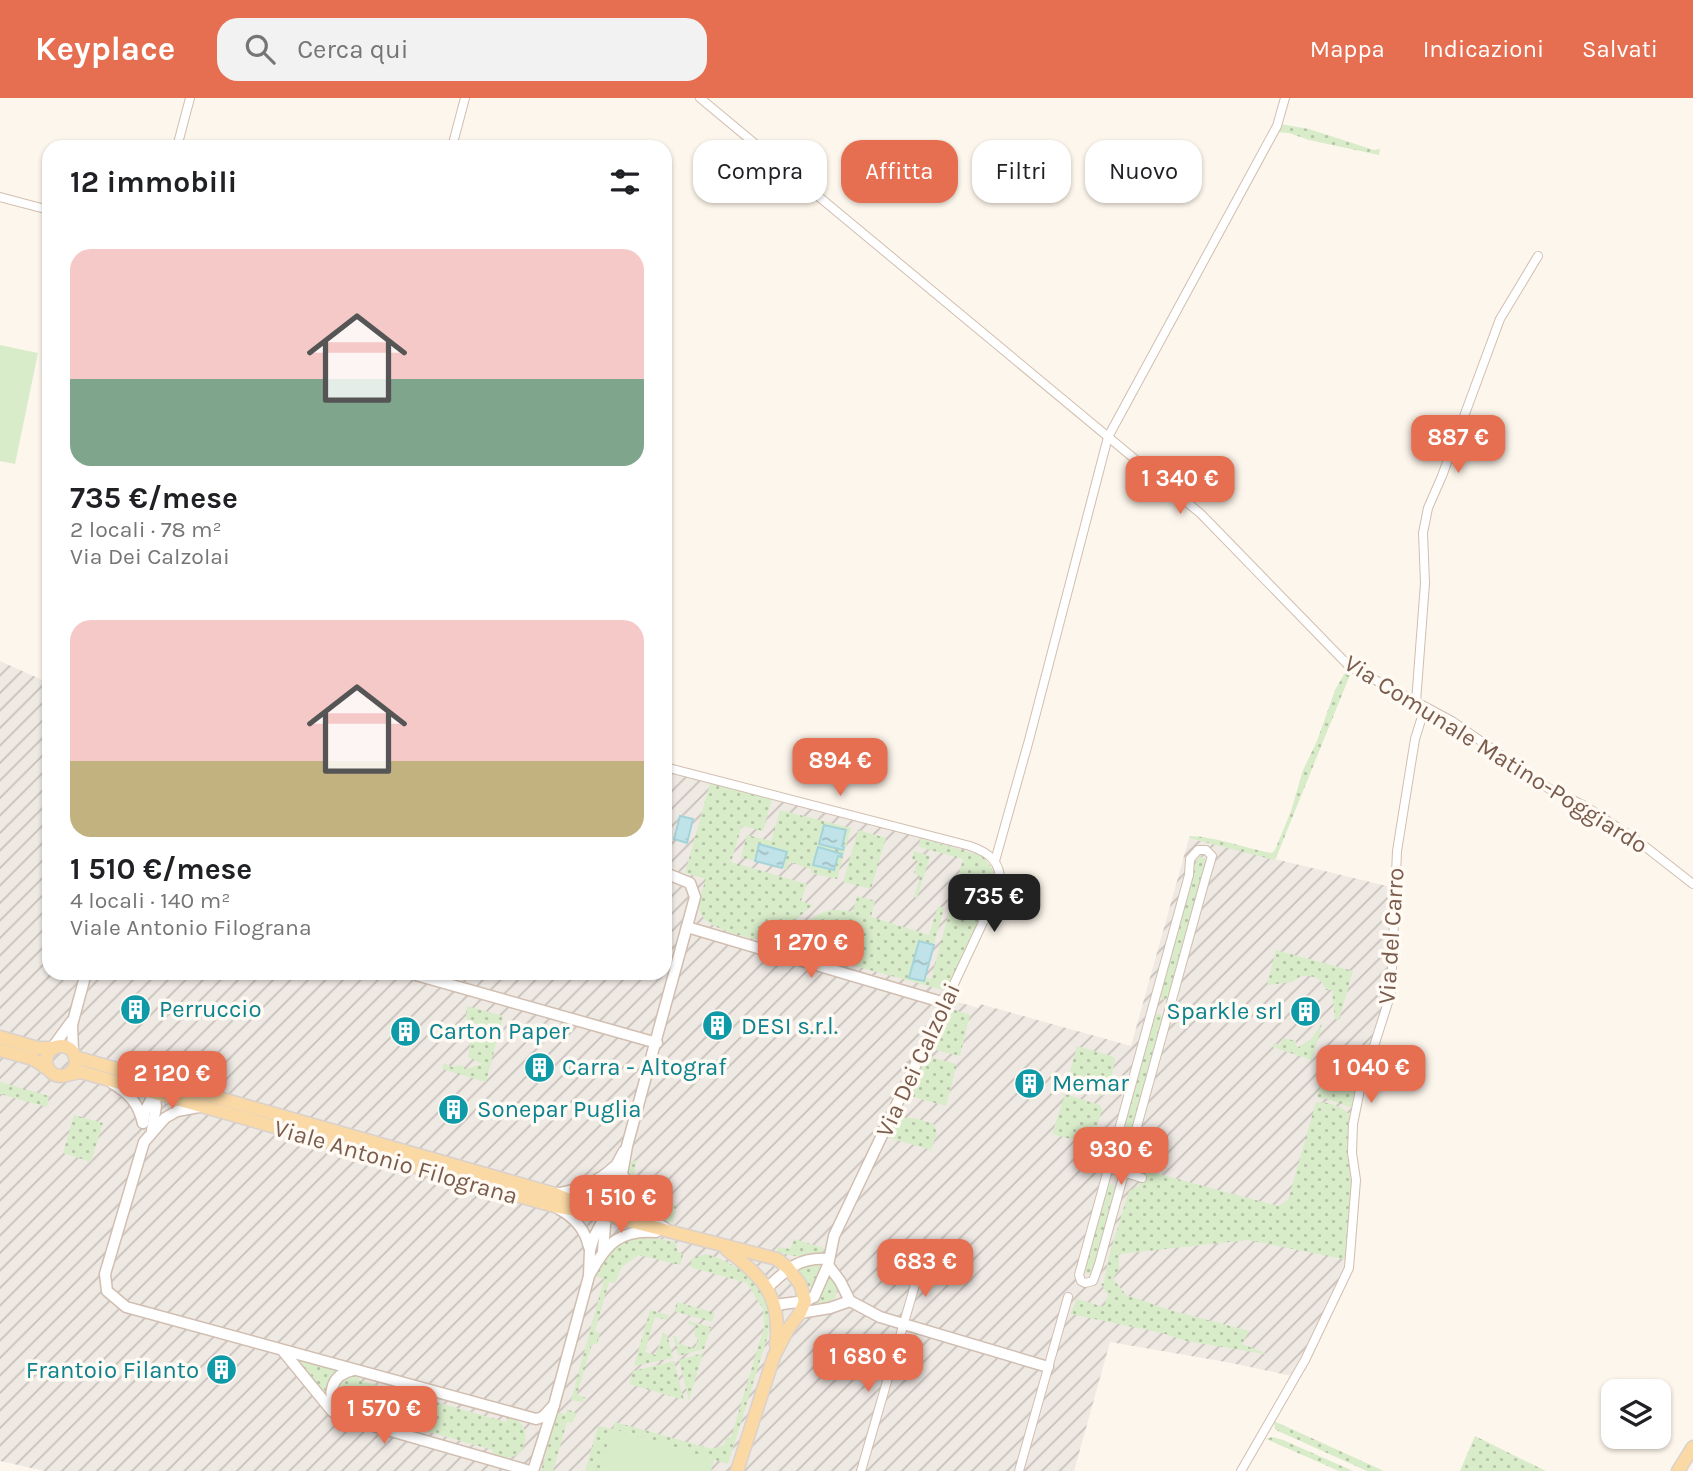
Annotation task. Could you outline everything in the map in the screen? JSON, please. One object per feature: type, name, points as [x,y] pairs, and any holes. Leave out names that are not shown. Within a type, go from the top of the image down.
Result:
[{"type":"main road","points":[[0,1037],[38,1048],[61,1045],[74,1054],[73,1070],[66,1075],[57,1075],[33,1059],[0,1050]]},
{"type":"main road","points":[[48,1070],[46,1056],[52,1048]]},
{"type":"main road","name":"Viale Antonio Filograna","points":[[74,1054],[201,1107],[554,1200]]},
{"type":"main road","name":"Viale Antonio Filograna","points":[[66,1075],[77,1072],[156,1088],[671,1233],[777,1259],[788,1268]]},
{"type":"main road","points":[[723,1247],[750,1266],[767,1288],[775,1305],[777,1332],[774,1356]]},
{"type":"main road","points":[[737,1471],[774,1356],[805,1301],[800,1284],[788,1268]]},
{"type":"main road","points":[[1678,1471],[1693,1447]]},
{"type":"street","points":[[179,140],[190,98]]},
{"type":"street","points":[[454,140],[465,98]]},
{"type":"street","name":"Via Comunale Matino-Poggiardo","points":[[700,98],[1201,514],[1349,666],[1452,721],[1548,788],[1596,813],[1638,841],[1693,884]]},
{"type":"street","name":"Via Dei Calzolai","points":[[805,1301],[814,1297],[841,1220],[998,892],[1000,881],[995,861],[1030,740],[1108,437],[1277,126],[1285,98]]},
{"type":"street","points":[[0,197],[42,208]]},
{"type":"street","points":[[1416,702],[1425,583],[1423,533],[1427,508],[1442,476],[1500,319],[1538,256]]},
{"type":"street","name":"Via del Carro","points":[[1241,1471],[1305,1360],[1349,1268],[1356,1180],[1352,1153],[1353,1124],[1360,1090],[1391,993],[1397,851],[1415,739],[1425,707]]},
{"type":"street","points":[[672,769],[970,846],[987,853],[995,861]]},
{"type":"street","points":[[1198,850],[1206,850],[1213,860],[1169,1008],[1095,1279],[1085,1283],[1079,1275],[1189,875],[1191,859],[1198,850]]},
{"type":"street","points":[[283,1351],[339,1416],[531,1471],[554,1405],[589,1276],[590,1250],[598,1226],[619,1190],[620,1166],[657,1043],[695,897],[690,883],[672,876]]},
{"type":"street","points":[[687,927],[945,1003]]},
{"type":"street","points":[[52,1048],[73,1016],[84,980]]},
{"type":"street","points":[[434,980],[657,1043]]},
{"type":"street","points":[[1153,1004],[1169,1008]]},
{"type":"street","points":[[73,1016],[71,1046],[74,1054]]},
{"type":"street","points":[[107,1080],[131,1096],[147,1127]]},
{"type":"street","points":[[156,1088],[145,1111],[147,1127],[105,1273],[107,1291],[127,1307],[536,1419],[543,1418],[554,1405]]},
{"type":"street","points":[[147,1127],[177,1111],[201,1107]]},
{"type":"street","points":[[590,1250],[585,1232],[554,1200],[600,1180],[620,1166]]},
{"type":"street","points":[[620,1166],[627,1190],[637,1207],[671,1233]]},
{"type":"street","points":[[1108,1168],[1142,1178]]},
{"type":"street","points":[[603,1251],[606,1215]]},
{"type":"street","points":[[589,1276],[603,1251],[612,1242],[639,1231],[671,1233]]},
{"type":"street","points":[[767,1288],[797,1263],[828,1262],[850,1301],[880,1317],[1048,1367]]},
{"type":"street","points":[[862,1471],[921,1264]]},
{"type":"street","points":[[1019,1471],[1068,1297]]},
{"type":"street","points":[[775,1305],[805,1301]]},
{"type":"street","points":[[800,1314],[850,1301]]},
{"type":"street","points":[[339,1416],[331,1400],[331,1389],[335,1379],[344,1372],[355,1370]]},
{"type":"shaded area","points":[[0,661],[42,680],[42,980],[672,980],[672,773],[974,851],[994,872],[945,998],[978,1008],[980,1004],[1131,1046],[1189,838],[1395,888],[1389,992],[1354,1106],[1349,1254],[1343,1277],[1292,1376],[1110,1342],[1074,1471],[45,1471],[0,1461]]},
{"type":"green space","points":[[1280,124],[1309,129],[1374,150],[1380,149],[1379,155],[1276,132]]},
{"type":"green space","points":[[0,345],[38,353],[15,464],[0,461]]},
{"type":"green space","points":[[1347,669],[1352,670],[1276,858],[1274,860],[1189,838],[1211,838],[1272,853],[1275,850],[1291,811],[1303,770],[1317,741],[1335,690]]},
{"type":"green space","points":[[710,783],[772,799],[763,831],[742,826],[731,862],[807,884],[801,901],[813,905],[772,941],[726,931],[701,915],[699,904],[706,879],[685,873]]},
{"type":"green space","points":[[780,810],[851,828],[837,879],[811,873],[811,869],[789,862],[786,870],[782,868],[786,852],[760,844],[755,861],[741,857],[747,835],[771,841]]},
{"type":"green space","points":[[858,830],[886,838],[871,889],[843,882]]},
{"type":"green space","points":[[920,838],[983,856],[992,868],[997,885],[947,991],[799,951],[792,944],[791,939],[819,914],[834,910],[853,912],[857,896],[875,901],[871,917],[929,935],[938,906],[944,908],[925,977],[931,979],[963,859],[919,847]]},
{"type":"green space","points":[[914,851],[930,856],[917,898],[914,897],[920,876],[914,873],[918,861],[912,859]]},
{"type":"green space","points":[[1200,856],[1207,862],[1170,996],[1163,1000],[1159,995]]},
{"type":"green space","points":[[1276,950],[1353,971],[1339,1020],[1335,1019],[1332,990],[1326,990],[1316,978],[1301,976],[1292,982],[1267,985]]},
{"type":"green space","points":[[467,1006],[503,1016],[486,1082],[442,1069],[444,1063],[452,1067],[462,1065],[466,1069],[482,1064],[468,1057],[471,1039],[466,1016]]},
{"type":"green space","points":[[952,1009],[970,1015],[960,1056],[935,1050],[931,1042],[945,1013]]},
{"type":"green space","points":[[1159,1013],[1164,1019],[1125,1155],[1119,1157],[1116,1152],[1155,1015]]},
{"type":"green space","points":[[1323,1022],[1312,1060],[1272,1047],[1274,1043],[1280,1045],[1283,1038],[1296,1041],[1297,1048],[1311,1039]]},
{"type":"green space","points":[[1077,1046],[1114,1057],[1108,1090],[1102,1096],[1066,1086]]},
{"type":"green space","points":[[925,1056],[957,1064],[946,1106],[913,1097],[909,1093]]},
{"type":"green space","points":[[1325,1069],[1360,1080],[1352,1108],[1317,1098]]},
{"type":"green space","points":[[0,1082],[49,1096],[47,1107],[0,1094]]},
{"type":"green space","points":[[1065,1094],[1100,1105],[1102,1109],[1094,1138],[1089,1144],[1052,1134]]},
{"type":"green space","points":[[1316,1102],[1336,1105],[1351,1117],[1354,1178],[1348,1260],[1248,1240],[1119,1254],[1119,1268],[1113,1279],[1126,1295],[1249,1331],[1242,1344],[1270,1355],[1187,1341],[1162,1333],[1070,1314],[1077,1299],[1104,1307],[1108,1295],[1101,1284],[1104,1283],[1109,1256],[1129,1191],[1139,1186],[1144,1170],[1278,1206],[1288,1200]]},
{"type":"green space","points":[[74,1115],[103,1123],[91,1162],[63,1153]]},
{"type":"green space","points":[[915,1118],[934,1124],[937,1134],[931,1150],[886,1137],[894,1119]]},
{"type":"green space","points":[[637,1160],[634,1173],[636,1190],[647,1198],[676,1206],[673,1223],[653,1214],[635,1192],[629,1162]]},
{"type":"green space","points":[[1111,1184],[1116,1187],[1093,1272],[1088,1274],[1084,1271],[1106,1187]]},
{"type":"green space","points":[[635,1238],[675,1242],[678,1252],[683,1255],[680,1265],[639,1255],[622,1267],[615,1283],[609,1282],[595,1331],[600,1333],[597,1344],[592,1344],[577,1394],[586,1398],[582,1402],[571,1400],[604,1279],[596,1276],[613,1246]]},
{"type":"green space","points":[[794,1239],[824,1248],[821,1255],[793,1256],[777,1252],[778,1247],[790,1249]]},
{"type":"green space","points":[[706,1254],[744,1272],[762,1291],[767,1302],[769,1332],[728,1464],[613,1429],[615,1422],[712,1449],[724,1445],[727,1437],[731,1437],[764,1327],[763,1309],[747,1283],[690,1267],[692,1258]]},
{"type":"green space","points":[[823,1263],[814,1287],[809,1287],[796,1270]]},
{"type":"green space","points":[[828,1273],[838,1287],[835,1298],[826,1304],[815,1303]]},
{"type":"green space","points":[[677,1302],[715,1313],[712,1322],[674,1311]]},
{"type":"green space","points":[[650,1310],[669,1315],[667,1320],[655,1317],[645,1352],[656,1355],[663,1333],[667,1334],[673,1358],[634,1366]]},
{"type":"green space","points":[[689,1321],[711,1327],[704,1349],[678,1356],[673,1336],[676,1336],[678,1343],[695,1349],[698,1338],[694,1336],[696,1326],[688,1324]]},
{"type":"green space","points":[[703,1353],[689,1401],[679,1360]]},
{"type":"green space","points":[[296,1358],[338,1370],[331,1376],[325,1396],[295,1360]]},
{"type":"green space","points":[[674,1361],[684,1400],[629,1384],[633,1371]]},
{"type":"green space","points":[[352,1374],[360,1374],[359,1380],[506,1422],[508,1416],[520,1422],[525,1430],[522,1451],[507,1458],[492,1456],[493,1450],[358,1412],[357,1417],[349,1414],[339,1408],[336,1394],[339,1380]]},
{"type":"green space","points":[[567,1409],[577,1414],[572,1423],[567,1422],[553,1471],[541,1471],[557,1413],[566,1414]]},
{"type":"green space","points":[[1274,1421],[1384,1471],[1367,1471],[1278,1431]]},
{"type":"green space","points":[[598,1426],[613,1429],[600,1471],[585,1471]]},
{"type":"green space","points":[[613,1429],[714,1460],[711,1471],[600,1471]]},
{"type":"green space","points":[[1475,1436],[1546,1471],[1460,1471]]},
{"type":"green space","points":[[1272,1437],[1353,1471],[1339,1471],[1266,1439]]},
{"type":"water","points":[[680,816],[693,819],[687,843],[674,839]]},
{"type":"water","points":[[824,825],[846,830],[843,850],[819,844]]},
{"type":"water","points":[[759,844],[787,852],[782,868],[755,861]]},
{"type":"water","points":[[818,847],[842,854],[841,857],[838,856],[834,870],[813,865]]},
{"type":"water","points":[[919,941],[934,945],[924,981],[909,978]]},
{"type":"place","name":"Perruccio","points":[[136,1009]]},
{"type":"place","name":"Sparkle srl","points":[[1306,1011]]},
{"type":"place","name":"DESI s.r.l.","points":[[718,1026]]},
{"type":"place","name":"Carton Paper","points":[[406,1031]]},
{"type":"place","name":"Carra - Altograf","points":[[539,1067]]},
{"type":"place","name":"Memar","points":[[1029,1083]]},
{"type":"place","name":"Sonepar Puglia","points":[[454,1109]]},
{"type":"place","name":"Frantoio Filanto","points":[[222,1370]]}]
